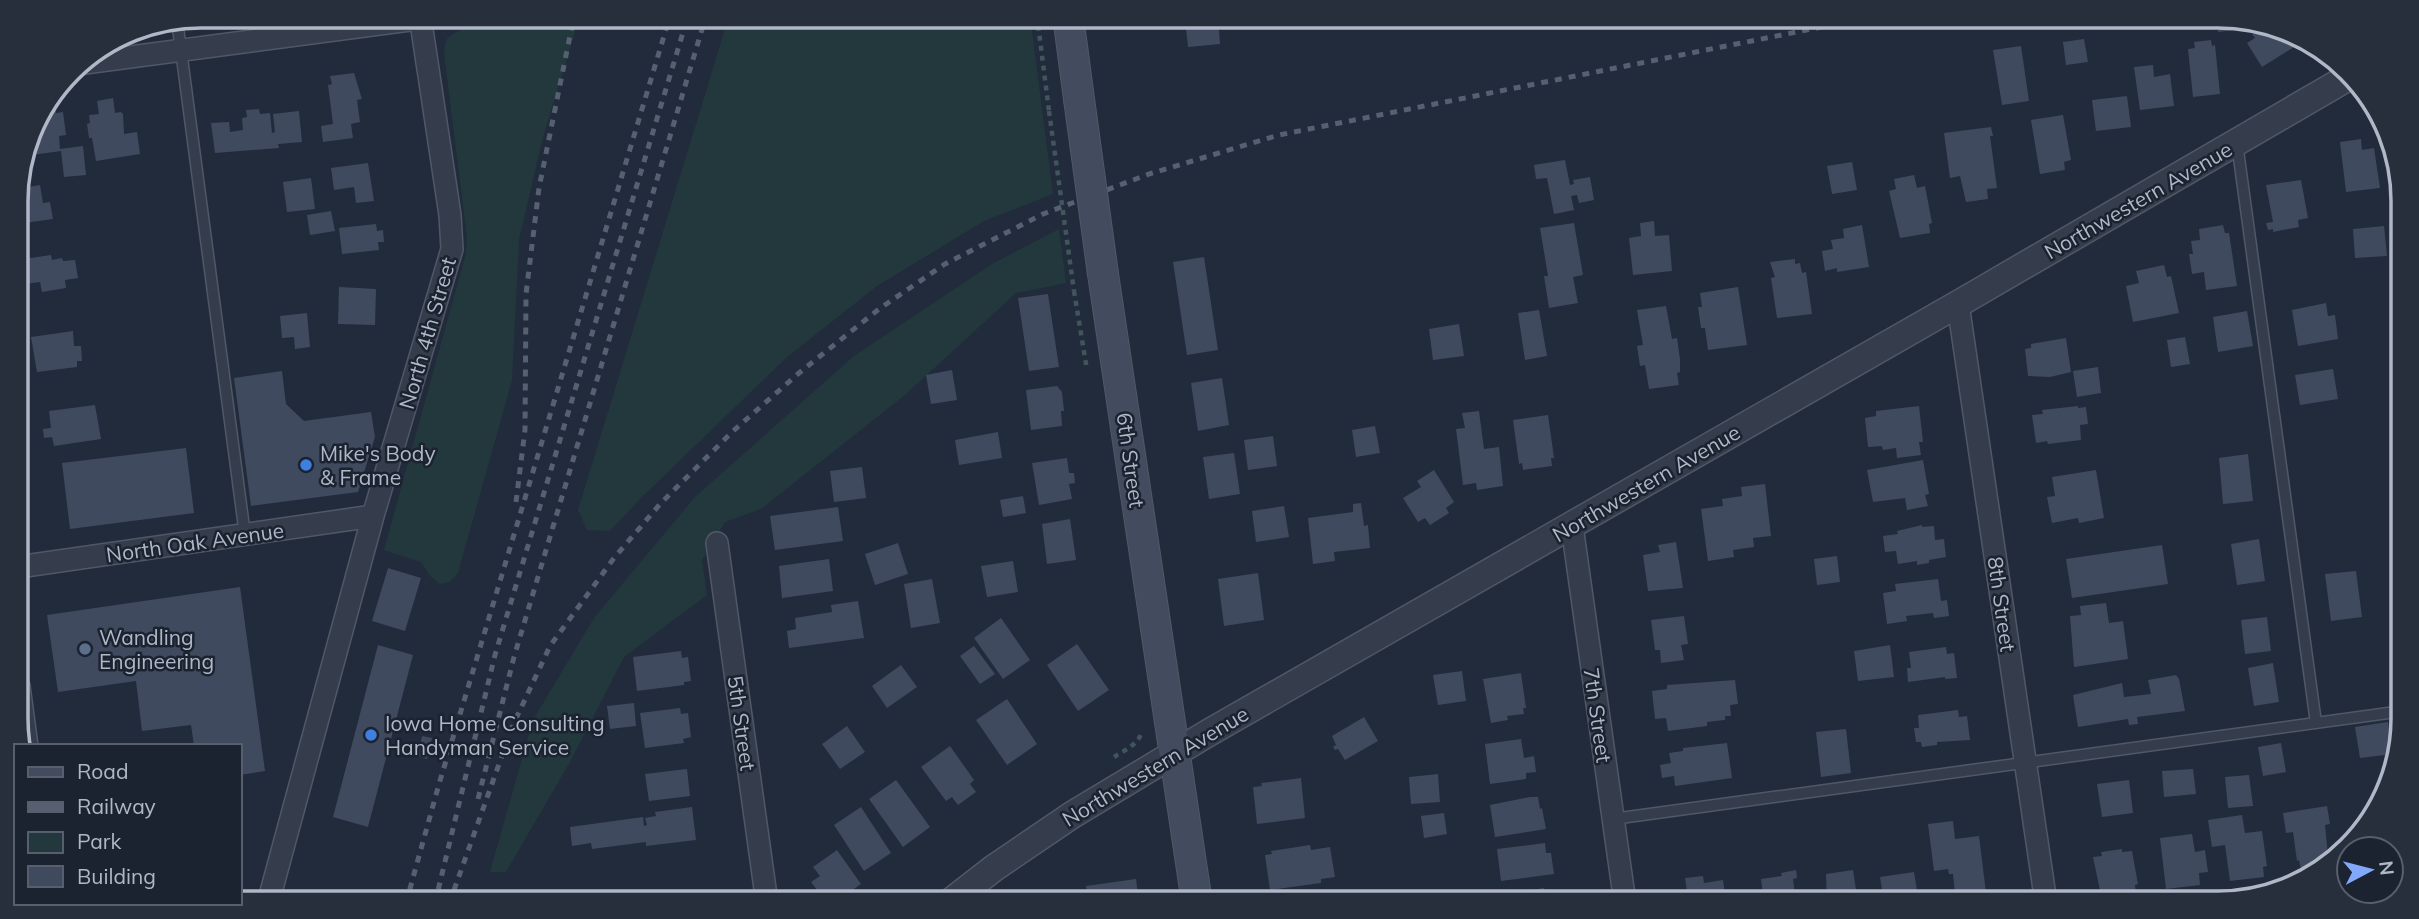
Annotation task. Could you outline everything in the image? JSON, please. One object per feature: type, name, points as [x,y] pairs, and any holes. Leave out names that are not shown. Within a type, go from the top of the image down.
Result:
[{"type":"main road","name":"6th Street","points":[[1070,28],[1103,274],[1195,891]]},
{"type":"street","points":[[100,61],[345,28]]},
{"type":"street","name":"North 4th Street","points":[[271,891],[373,516],[452,249],[428,28]]},
{"type":"street","name":"Northwestern Avenue","points":[[964,891],[1072,815],[1175,753],[2342,81]]},
{"type":"street","name":"8th Street","points":[[1958,304],[2044,891]]},
{"type":"street","name":"North Oak Avenue","points":[[28,566],[373,516]]},
{"type":"street","name":"7th Street","points":[[1572,526],[1623,891]]},
{"type":"street","name":"5th Street","points":[[717,543],[765,891]]},
{"type":"lane","points":[[178,29],[245,535]]},
{"type":"lane","points":[[2237,142],[2316,723]]},
{"type":"lane","points":[[1613,819],[2391,713]]},
{"type":"path","points":[[1039,28],[1074,291]]},
{"type":"green space","points":[[468,28],[576,28],[543,137],[519,240],[512,380],[458,573],[450,582],[440,584],[430,576],[421,562],[384,550],[466,253],[467,237],[444,53],[446,41],[457,32]]},
{"type":"green space","points":[[725,28],[1032,28],[1053,194],[984,221],[877,286],[786,358],[610,531],[587,530],[578,510]]},
{"type":"green space","points":[[1059,229],[1066,283],[1016,293],[905,395],[761,509],[725,522],[702,560],[707,595],[624,657],[570,762],[506,872],[490,872],[533,720],[594,618],[695,497],[854,356],[992,264]]},
{"type":"building","points":[[1186,28],[1219,28],[1220,44],[1188,47]]},
{"type":"building","points":[[2218,28],[2234,29],[2234,30],[2218,32]]},
{"type":"building","points":[[2255,32],[2274,37],[2295,46],[2262,67],[2247,43],[2255,38],[2252,34]]},
{"type":"building","points":[[2084,39],[2088,62],[2066,65],[2063,42]]},
{"type":"building","points":[[2211,40],[2212,46],[2215,45],[2220,94],[2193,97],[2188,49],[2195,48],[2194,42]]},
{"type":"building","points":[[2021,46],[2029,101],[2002,105],[1993,50]]},
{"type":"building","points":[[2153,65],[2154,77],[2170,74],[2174,106],[2140,110],[2134,67]]},
{"type":"building","points":[[354,73],[362,99],[357,100],[360,122],[351,124],[353,138],[323,142],[321,126],[333,124],[328,85],[332,84],[330,76]]},
{"type":"building","points":[[2127,96],[2131,127],[2096,131],[2092,100]]},
{"type":"building","points":[[113,98],[115,113],[123,114],[124,134],[137,132],[140,154],[96,161],[92,138],[89,138],[89,115],[99,114],[97,101]]},
{"type":"building","points":[[259,109],[260,114],[270,113],[272,133],[275,132],[273,114],[299,111],[302,142],[278,144],[279,148],[215,153],[211,123],[229,122],[230,132],[243,130],[242,118],[247,117],[246,110]]},
{"type":"building","points":[[54,110],[56,113],[63,112],[66,135],[59,136],[60,149],[83,146],[86,175],[64,177],[61,151],[34,155]]},
{"type":"building","points":[[2063,115],[2071,160],[2064,162],[2065,170],[2040,174],[2031,120]]},
{"type":"building","points":[[1991,127],[1997,188],[1987,189],[1988,199],[1966,202],[1960,176],[1950,178],[1944,133]]},
{"type":"building","points":[[2361,139],[2362,150],[2374,148],[2380,188],[2346,192],[2340,142]]},
{"type":"building","points":[[1565,160],[1570,185],[1574,184],[1573,180],[1590,177],[1594,200],[1579,203],[1577,195],[1571,196],[1574,210],[1554,214],[1547,178],[1536,179],[1534,165]]},
{"type":"building","points":[[1852,162],[1857,190],[1832,194],[1827,166]]},
{"type":"building","points":[[368,163],[374,201],[356,203],[354,187],[334,190],[331,168]]},
{"type":"building","points":[[1914,175],[1917,188],[1925,186],[1932,223],[1929,224],[1930,233],[1900,238],[1889,191],[1896,189],[1894,179]]},
{"type":"building","points":[[311,178],[315,209],[287,212],[283,182]]},
{"type":"building","points":[[2301,180],[2308,218],[2298,220],[2299,227],[2273,232],[2273,229],[2268,230],[2266,223],[2273,222],[2266,185]]},
{"type":"building","points":[[40,185],[43,203],[50,202],[53,219],[28,222],[28,187]]},
{"type":"building","points":[[331,211],[335,231],[310,235],[307,215]]},
{"type":"building","points":[[1654,221],[1655,236],[1669,235],[1672,271],[1633,275],[1629,238],[1641,236],[1640,223]]},
{"type":"building","points":[[1574,223],[1583,275],[1573,277],[1578,303],[1549,308],[1544,276],[1548,276],[1540,228]]},
{"type":"building","points":[[376,224],[377,231],[383,230],[384,242],[378,242],[379,250],[342,254],[339,228]]},
{"type":"building","points":[[1862,225],[1869,267],[1825,271],[1822,251],[1833,249],[1831,240],[1844,238],[1843,229]]},
{"type":"building","points":[[2223,225],[2225,233],[2229,233],[2237,286],[2206,290],[2204,272],[2192,274],[2189,254],[2193,254],[2191,241],[2200,240],[2199,229]]},
{"type":"building","points":[[2384,226],[2387,256],[2355,258],[2353,229]]},
{"type":"building","points":[[51,255],[52,260],[75,260],[78,278],[65,280],[66,288],[42,292],[40,282],[28,284],[28,258]]},
{"type":"building","points":[[1204,257],[1218,350],[1187,355],[1173,262]]},
{"type":"building","points":[[1795,259],[1795,264],[1800,263],[1802,273],[1806,272],[1812,314],[1777,318],[1771,278],[1775,277],[1770,262]]},
{"type":"building","points":[[2164,265],[2167,277],[2171,276],[2179,313],[2133,322],[2126,286],[2139,283],[2136,271]]},
{"type":"building","points":[[339,287],[376,289],[375,325],[338,324]]},
{"type":"building","points":[[1738,287],[1747,345],[1708,350],[1698,307],[1702,307],[1700,293]]},
{"type":"building","points":[[1048,294],[1059,367],[1029,371],[1018,298]]},
{"type":"building","points":[[2326,303],[2328,316],[2335,315],[2338,339],[2298,346],[2292,310]]},
{"type":"building","points":[[1666,306],[1672,339],[1677,338],[1680,359],[1680,372],[1677,373],[1679,385],[1649,389],[1645,365],[1640,366],[1637,346],[1643,345],[1637,310]]},
{"type":"building","points":[[1539,310],[1547,356],[1525,360],[1518,313]]},
{"type":"building","points":[[2247,311],[2253,346],[2218,352],[2213,317]]},
{"type":"building","points":[[307,313],[310,347],[295,349],[294,337],[282,338],[280,316]]},
{"type":"building","points":[[1459,324],[1464,356],[1433,360],[1429,329]]},
{"type":"building","points":[[73,331],[74,346],[81,346],[82,361],[77,361],[77,367],[37,372],[31,337]]},
{"type":"building","points":[[2185,337],[2190,364],[2171,367],[2167,340]]},
{"type":"building","points":[[2066,338],[2071,372],[2050,377],[2028,376],[2025,349],[2031,348],[2031,344]]},
{"type":"building","points":[[2098,367],[2101,393],[2077,397],[2073,371]]},
{"type":"building","points":[[2333,369],[2338,399],[2300,405],[2295,375]]},
{"type":"building","points":[[952,370],[957,400],[931,404],[926,375]]},
{"type":"building","name":"Mike's Body & Frame","points":[[282,371],[286,404],[304,421],[371,412],[375,437],[358,492],[251,506],[234,378]]},
{"type":"building","points":[[1222,378],[1229,425],[1198,431],[1191,383]]},
{"type":"building","points":[[1057,386],[1062,392],[1062,426],[1031,430],[1026,390]]},
{"type":"building","points":[[95,405],[101,439],[54,446],[52,437],[44,438],[43,429],[51,428],[49,411]]},
{"type":"building","points":[[1919,406],[1923,442],[1919,442],[1921,455],[1897,458],[1896,448],[1883,450],[1882,446],[1868,447],[1865,418],[1876,416],[1876,411]]},
{"type":"building","points":[[2086,407],[2088,424],[2080,425],[2081,440],[2036,443],[2032,415],[2043,414],[2042,410]]},
{"type":"building","points":[[1479,411],[1484,449],[1499,447],[1503,486],[1477,490],[1476,483],[1463,485],[1456,429],[1465,428],[1462,413]]},
{"type":"building","points":[[1548,415],[1554,458],[1551,458],[1552,466],[1523,470],[1522,463],[1519,464],[1513,420]]},
{"type":"building","points":[[1375,426],[1380,453],[1356,457],[1352,430]]},
{"type":"building","points":[[998,432],[1002,458],[959,465],[955,440]]},
{"type":"building","points":[[1273,436],[1277,466],[1248,470],[1244,440]]},
{"type":"building","points":[[186,448],[194,513],[70,529],[62,463]]},
{"type":"building","points":[[1234,453],[1240,494],[1209,499],[1203,457]]},
{"type":"building","points":[[2248,454],[2253,501],[2223,504],[2219,458]]},
{"type":"building","points":[[1067,458],[1069,473],[1074,473],[1075,483],[1069,484],[1072,499],[1039,505],[1032,463]]},
{"type":"building","points":[[1923,460],[1929,494],[1925,495],[1928,506],[1907,510],[1905,498],[1873,502],[1867,470]]},
{"type":"building","points":[[862,467],[866,498],[834,502],[830,471]]},
{"type":"building","points":[[1434,470],[1454,502],[1446,508],[1449,513],[1430,525],[1425,518],[1418,522],[1403,498],[1421,487],[1417,481]]},
{"type":"building","points":[[2096,470],[2104,518],[2079,523],[2078,518],[2052,523],[2047,497],[2055,496],[2052,477]]},
{"type":"building","points":[[1765,484],[1771,536],[1753,538],[1754,547],[1733,550],[1734,557],[1708,561],[1701,509],[1723,506],[1722,499],[1742,496],[1741,487]]},
{"type":"building","points":[[1023,496],[1026,513],[1003,517],[1000,500]]},
{"type":"building","points":[[1361,503],[1364,526],[1368,525],[1370,548],[1334,552],[1335,561],[1313,564],[1308,518],[1353,512],[1353,504]]},
{"type":"building","points":[[1284,506],[1289,537],[1256,542],[1252,511]]},
{"type":"building","points":[[838,507],[843,541],[775,550],[770,516]]},
{"type":"building","points":[[1070,519],[1076,560],[1047,564],[1042,524]]},
{"type":"building","points":[[1922,525],[1934,526],[1935,540],[1944,539],[1946,557],[1917,565],[1917,561],[1898,564],[1896,551],[1885,552],[1883,536],[1898,534],[1897,531]]},
{"type":"building","points":[[2259,539],[2265,581],[2237,585],[2231,544]]},
{"type":"building","points":[[1676,542],[1683,588],[1648,591],[1643,555],[1660,552],[1658,545]]},
{"type":"building","points":[[898,543],[908,574],[875,585],[865,554]]},
{"type":"building","points":[[2162,545],[2168,584],[2072,598],[2066,559]]},
{"type":"building","points":[[1837,556],[1840,582],[1817,585],[1814,559]]},
{"type":"building","points":[[829,559],[833,591],[782,598],[779,566]]},
{"type":"building","points":[[1013,561],[1018,592],[987,597],[981,566]]},
{"type":"building","points":[[388,568],[421,578],[405,631],[372,621]]},
{"type":"building","points":[[2356,571],[2362,617],[2331,621],[2325,574]]},
{"type":"building","points":[[1258,573],[1264,620],[1224,626],[1218,579]]},
{"type":"building","points":[[932,579],[940,623],[911,628],[904,584]]},
{"type":"building","points":[[1938,579],[1941,601],[1947,600],[1949,616],[1934,618],[1933,613],[1906,616],[1907,621],[1887,624],[1883,593],[1896,591],[1895,584]]},
{"type":"building","points":[[240,587],[265,771],[242,775],[242,744],[194,744],[191,725],[142,731],[136,681],[58,692],[47,615]]},
{"type":"building","points":[[858,601],[864,638],[789,648],[787,631],[796,629],[795,618],[832,612],[831,605]]},
{"type":"building","points":[[2106,603],[2109,623],[2123,621],[2128,659],[2074,667],[2070,616],[2081,615],[2080,606]]},
{"type":"building","points":[[1684,616],[1688,644],[1681,645],[1684,660],[1661,663],[1660,650],[1655,650],[1651,620]]},
{"type":"building","points":[[2267,617],[2271,651],[2245,654],[2241,620]]},
{"type":"building","points":[[1001,618],[1030,660],[1003,679],[974,638]]},
{"type":"building","points":[[1077,644],[1109,690],[1078,711],[1047,665]]},
{"type":"building","points":[[378,645],[413,655],[368,827],[333,817]]},
{"type":"building","points":[[1890,645],[1894,677],[1858,681],[1854,651]]},
{"type":"building","points":[[974,646],[995,674],[980,684],[960,656]]},
{"type":"building","points":[[1946,647],[1947,654],[1954,653],[1957,678],[1908,682],[1907,668],[1911,668],[1909,652]]},
{"type":"building","points":[[681,651],[682,658],[688,657],[691,681],[684,682],[684,685],[637,691],[633,657]]},
{"type":"building","points":[[2273,663],[2279,702],[2254,706],[2248,668]]},
{"type":"building","points":[[901,665],[917,687],[887,708],[872,686]]},
{"type":"building","points":[[1462,671],[1466,701],[1438,705],[1433,675]]},
{"type":"building","points":[[1521,673],[1526,708],[1523,708],[1524,714],[1507,716],[1508,720],[1491,723],[1483,679]]},
{"type":"building","points":[[2176,675],[2185,711],[2137,717],[2138,724],[2129,725],[2128,719],[2078,727],[2073,695],[2122,683],[2124,697],[2151,694],[2148,680]]},
{"type":"building","points":[[1735,680],[1738,704],[1730,705],[1731,716],[1725,716],[1725,720],[1707,722],[1707,726],[1668,731],[1666,718],[1655,719],[1652,691],[1667,689],[1667,685]]},
{"type":"building","points":[[1007,699],[1037,744],[1007,765],[976,720]]},
{"type":"building","points":[[634,703],[636,726],[610,729],[607,706]]},
{"type":"building","points":[[680,708],[681,714],[688,713],[691,737],[683,739],[684,743],[645,748],[640,713]]},
{"type":"building","points":[[1958,710],[1959,717],[1967,716],[1970,740],[1937,742],[1937,745],[1922,747],[1921,742],[1916,742],[1914,728],[1919,728],[1918,715]]},
{"type":"building","points":[[1364,717],[1378,741],[1345,760],[1338,749],[1333,747],[1336,745],[1332,736]]},
{"type":"building","points":[[2388,722],[2390,736],[2387,755],[2360,758],[2355,727]]},
{"type":"building","points":[[847,726],[865,752],[840,769],[822,744]]},
{"type":"building","points":[[1846,729],[1851,773],[1821,777],[1816,732]]},
{"type":"building","points":[[422,736],[432,738],[427,759],[418,756]]},
{"type":"building","points":[[1521,739],[1524,758],[1534,756],[1536,772],[1526,773],[1526,779],[1490,784],[1485,744]]},
{"type":"building","points":[[1727,743],[1732,778],[1675,786],[1674,776],[1662,778],[1660,765],[1671,763],[1669,753],[1683,751],[1683,748]]},
{"type":"building","points":[[2281,743],[2286,772],[2263,776],[2258,747]]},
{"type":"building","points":[[950,746],[974,780],[970,784],[976,792],[958,805],[952,797],[946,801],[921,767]]},
{"type":"building","points":[[687,769],[690,796],[649,801],[645,774]]},
{"type":"building","points":[[2193,769],[2196,794],[2164,797],[2162,771]]},
{"type":"building","points":[[1438,774],[1440,802],[1411,804],[1409,777]]},
{"type":"building","points":[[2249,775],[2253,806],[2228,808],[2225,777]]},
{"type":"building","points":[[1301,778],[1305,818],[1257,824],[1253,787],[1262,786],[1261,783]]},
{"type":"building","points":[[896,780],[930,827],[903,847],[869,799]]},
{"type":"building","points":[[2129,780],[2133,813],[2102,817],[2097,784]]},
{"type":"building","points":[[1538,797],[1546,829],[1495,837],[1490,805]]},
{"type":"building","points":[[2327,806],[2330,824],[2325,825],[2328,851],[2301,870],[2293,832],[2286,833],[2283,813]]},
{"type":"building","points":[[692,807],[696,840],[646,846],[646,842],[592,849],[591,843],[572,846],[570,827],[643,817],[644,826],[647,825],[645,818],[656,816],[655,812]]},
{"type":"building","points":[[861,807],[891,853],[864,871],[834,825]]},
{"type":"building","points":[[1444,813],[1447,834],[1424,838],[1421,816]]},
{"type":"building","points":[[2242,815],[2245,833],[2262,831],[2267,866],[2263,867],[2264,877],[2230,881],[2225,845],[2212,847],[2208,820]]},
{"type":"building","points":[[1953,821],[1955,839],[1979,836],[1986,891],[1955,891],[1953,874],[1949,874],[1948,869],[1934,871],[1928,824]]},
{"type":"building","points":[[2192,834],[2195,852],[2205,850],[2208,872],[2199,873],[2200,885],[2166,889],[2160,838]]},
{"type":"building","points":[[1545,843],[1546,853],[1551,853],[1554,874],[1501,881],[1497,849]]},
{"type":"building","points":[[1310,845],[1311,850],[1330,847],[1335,877],[1321,879],[1321,883],[1270,890],[1265,855],[1272,854],[1271,851]]},
{"type":"building","points":[[2122,849],[2122,852],[2132,851],[2138,884],[2135,885],[2136,891],[2100,891],[2093,857],[2102,856],[2101,852]]},
{"type":"building","points":[[837,850],[861,884],[851,891],[818,891],[811,882],[820,876],[813,867]]},
{"type":"building","points":[[1796,870],[1797,878],[1793,879],[1794,891],[1762,891],[1761,879],[1782,876],[1781,873]]},
{"type":"building","points":[[1853,870],[1856,891],[1827,891],[1826,874]]},
{"type":"building","points":[[1914,872],[1917,891],[1882,891],[1880,877]]},
{"type":"building","points":[[1703,876],[1704,883],[1723,880],[1724,891],[1687,891],[1685,878]]},
{"type":"building","points":[[1136,879],[1138,891],[1087,891],[1086,886]]},
{"type":"building","points":[[1544,888],[1551,891],[1526,891]]},
{"type":"railway","points":[[516,502],[525,430],[526,294],[539,188],[572,28]]},
{"type":"railway","points":[[409,891],[439,784],[666,28]]},
{"type":"railway","points":[[438,891],[495,655],[684,28]]},
{"type":"railway","points":[[478,799],[514,657],[702,28]]},
{"type":"railway","points":[[454,890],[513,725],[550,646],[614,558],[661,503],[732,432],[799,373],[879,309],[945,264],[1043,214],[1149,174],[1279,135],[1817,28]]},
{"type":"place","name":"Mike's Body & Frame","points":[[306,465]]},
{"type":"place","name":"Wandling Engineering","points":[[85,649]]},
{"type":"place","name":"Iowa Home Consulting Handyman Service","points":[[371,735]]}]
